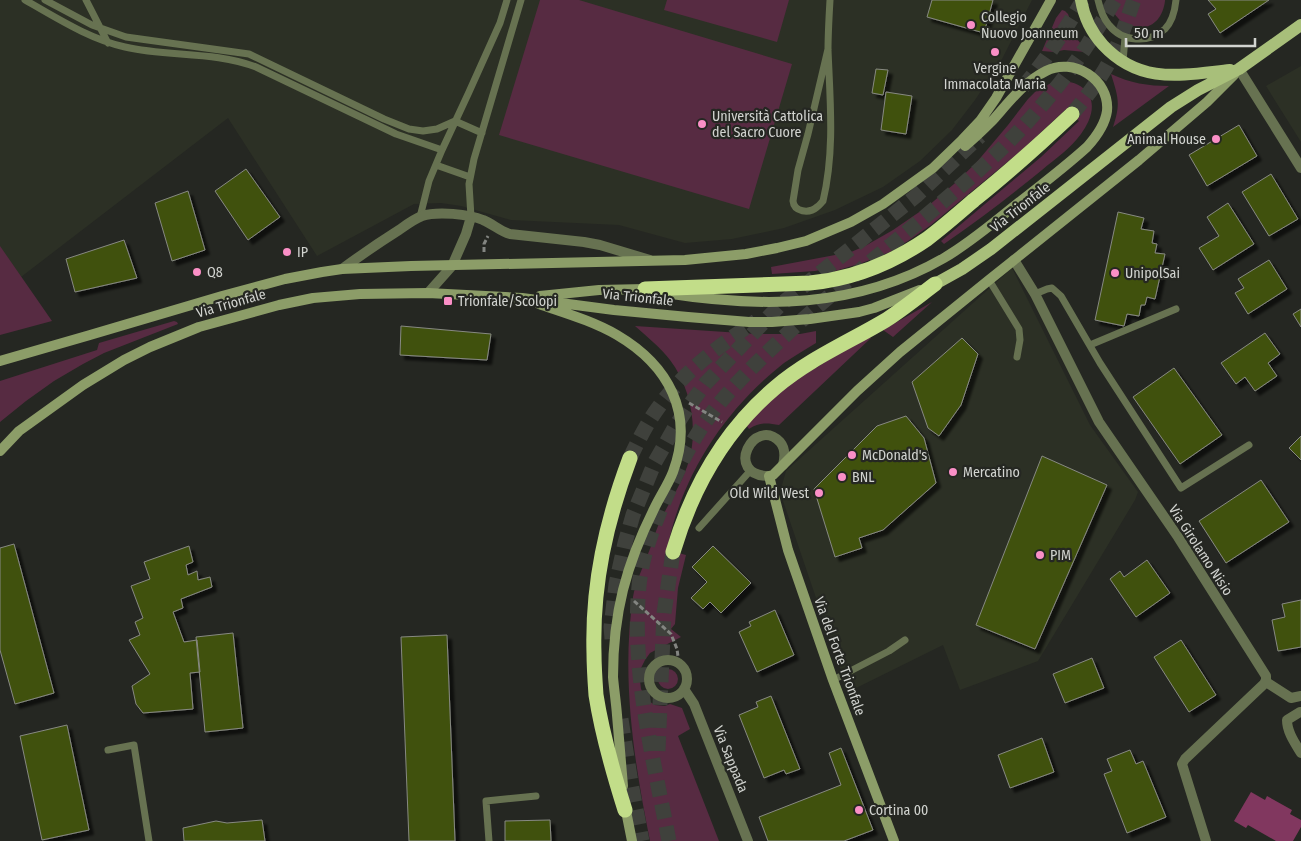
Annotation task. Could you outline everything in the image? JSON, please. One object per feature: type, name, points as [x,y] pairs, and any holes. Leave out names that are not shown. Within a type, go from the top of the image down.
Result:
[{"type":"highway","points":[[645,289],[784,285],[816,282],[849,276],[876,267],[928,238],[999,180],[1072,114]]},
{"type":"highway","points":[[673,552],[683,521],[713,459],[734,430],[756,405],[776,386],[818,357],[886,319],[935,284]]},
{"type":"highway","points":[[625,810],[600,718],[596,693],[594,634],[596,595],[604,542],[611,513],[630,458]]},
{"type":"main road","name":"Via Trionfale","points":[[0,361],[222,296],[314,273],[342,269],[656,262],[731,256],[777,248],[806,240],[836,229],[867,213],[933,168],[962,140],[989,109],[1007,81],[1051,0]]},
{"type":"main road","points":[[1081,0],[1085,17],[1092,32],[1108,50],[1123,62],[1145,72],[1168,75],[1239,70]]},
{"type":"main road","name":"Via Trionfale","points":[[768,476],[773,475],[879,371],[1139,160],[1184,122],[1239,70],[1301,24]]},
{"type":"main road","points":[[522,298],[599,290],[645,289],[695,298],[770,303],[838,297],[880,286],[914,273],[944,258],[972,240],[1087,147],[1101,129],[1107,112],[1107,104],[1102,87],[1090,74],[1073,67],[1054,67],[1046,70],[1018,91],[992,121],[964,146],[933,168]]},
{"type":"main road","name":"Via Trionfale","points":[[0,450],[20,431],[78,389],[150,347],[199,327],[279,305],[313,298],[360,294],[428,293],[522,298],[614,310],[772,322],[859,312],[882,305],[935,284],[962,269],[991,249],[1171,107],[1198,90],[1239,70]]},
{"type":"main road","points":[[522,298],[599,326],[616,334],[641,351],[665,380],[674,396],[680,413],[680,443],[676,462],[667,486],[656,504],[640,539],[623,590],[615,640],[613,678],[625,810],[632,841]]},
{"type":"main road","points":[[0,442],[20,431]]},
{"type":"main road","name":"Via del Forte Trionfale","points":[[768,476],[788,550],[833,680],[893,841]]},
{"type":"street","points":[[1239,70],[1301,168]]},
{"type":"street","name":"Via Trionfale","points":[[342,269],[420,217],[435,214],[483,220],[510,234],[600,245],[656,262]]},
{"type":"street","points":[[428,293],[452,266],[466,234],[470,217]]},
{"type":"street","name":"Via Girolamo Nisio","points":[[1014,260],[1035,294],[1099,422],[1178,537],[1265,674],[1266,682]]},
{"type":"street","points":[[768,476],[760,476],[751,470],[746,462],[747,449],[754,440],[761,436],[772,437],[781,444],[785,458],[783,465]]},
{"type":"street","points":[[680,664],[667,660],[656,665],[649,676],[650,683],[656,694],[662,697],[674,697],[684,689]]},
{"type":"street","name":"Via Sappada","points":[[680,664],[684,668],[687,678],[684,689],[694,704],[748,841]]},
{"type":"street","points":[[1206,841],[1182,764],[1266,682],[1296,697],[1300,713],[1287,720],[1287,724],[1289,732],[1301,753]]},
{"type":"lane","points":[[25,0],[108,43],[131,48],[222,58],[256,67],[396,134],[442,150]]},
{"type":"lane","points":[[45,0],[101,29],[126,38],[248,54],[384,119],[410,129],[437,129],[455,121],[482,133]]},
{"type":"lane","points":[[86,0],[108,43]]},
{"type":"lane","points":[[420,217],[429,181],[500,23],[507,0]]},
{"type":"lane","points":[[470,217],[470,178],[521,0]]},
{"type":"lane","points":[[828,49],[798,170],[793,201],[795,208],[802,211],[811,211],[817,208],[823,201],[824,196],[831,123],[828,49],[830,0]]},
{"type":"lane","points":[[1098,0],[1109,26],[1125,38],[1137,40],[1150,38],[1166,27],[1174,13],[1176,0]]},
{"type":"lane","points":[[1123,62],[1125,38]]},
{"type":"lane","points":[[436,165],[470,178]]},
{"type":"lane","points":[[989,280],[1019,329],[1020,340],[1017,357]]},
{"type":"lane","points":[[1035,294],[1050,288],[1058,292],[1067,304],[1100,363],[1181,488],[1249,446]]},
{"type":"lane","points":[[1090,345],[1176,309]]},
{"type":"lane","points":[[699,528],[751,470]]},
{"type":"lane","points":[[833,680],[889,651],[905,640]]},
{"type":"lane","points":[[108,750],[134,745],[149,841]]},
{"type":"lane","points":[[489,841],[486,801],[536,796]]},
{"type":"path","points":[[481,256],[484,252],[488,231]]},
{"type":"path","points":[[674,396],[697,407],[734,430]]},
{"type":"path","points":[[623,590],[671,634],[680,664]]},
{"type":"shaded area","points":[[0,0],[1032,0],[1002,59],[975,100],[952,130],[920,161],[883,187],[835,210],[784,228],[732,239],[685,243],[619,225],[511,220],[461,206],[441,203],[414,204],[317,256],[228,118],[21,277],[0,247]]},
{"type":"shaded area","points":[[540,0],[579,0],[792,64],[749,209],[499,135]]},
{"type":"shaded area","points":[[667,0],[789,0],[777,42],[664,10]]},
{"type":"shaded area","points":[[1109,0],[1165,1],[1162,12],[1156,21],[1142,27],[1131,26],[1122,22],[1113,12]]},
{"type":"shaded area","points":[[1062,10],[1068,14],[1077,39],[1086,50],[1085,52],[1064,50],[1054,52],[1042,51],[1056,18]]},
{"type":"shaded area","points":[[1301,66],[1301,142],[1266,86]]},
{"type":"shaded area","points":[[1111,74],[1139,83],[1169,86],[1113,127],[1118,100]]},
{"type":"shaded area","points":[[1063,81],[1081,86],[1091,100],[1091,115],[1081,134],[1068,149],[1030,180],[944,244],[941,241],[1041,157],[1079,121],[1066,109],[1023,149],[931,225],[890,252],[825,274],[825,269],[772,274],[771,267],[851,252],[893,230],[928,206],[976,163],[1035,92],[1051,83]]},
{"type":"shaded area","points":[[0,246],[52,321],[0,335]]},
{"type":"shaded area","points":[[1012,268],[1090,425],[1138,492],[1135,500],[1038,661],[960,690],[943,645],[848,692],[780,492],[786,471]]},
{"type":"shaded area","points":[[932,302],[893,337],[883,330]]},
{"type":"shaded area","points":[[174,321],[178,324],[104,353],[83,364],[54,381],[0,422],[0,381],[97,350],[99,343]]},
{"type":"shaded area","points":[[635,326],[756,334],[800,334],[816,331],[816,343],[784,363],[743,401],[709,446],[695,470],[683,496],[667,550],[686,555],[678,588],[675,624],[671,629],[681,637],[650,653],[639,672],[641,689],[647,700],[655,705],[665,706],[670,704],[682,708],[690,729],[678,736],[719,841],[650,841],[639,781],[634,750],[629,689],[628,658],[633,597],[637,581],[658,526],[679,485],[690,458],[693,429],[689,399],[678,372],[662,351]]},
{"type":"shaded area","points":[[868,336],[871,338],[779,425],[764,424],[749,429],[746,425],[786,386]]},
{"type":"shaded area","points":[[668,669],[675,672],[678,679],[675,686],[668,689],[661,686],[658,679],[661,672]]},
{"type":"shaded area","points":[[1251,792],[1265,800],[1267,796],[1292,810],[1290,814],[1301,820],[1301,827],[1293,841],[1276,841],[1248,825],[1246,828],[1234,821]]},
{"type":"building","name":"Collegio Nuovo Joanneum","points":[[932,0],[993,0],[984,33],[927,17]]},
{"type":"building","points":[[1208,0],[1269,0],[1220,33],[1208,14],[1216,9]]},
{"type":"building","points":[[876,69],[888,70],[883,95],[872,93]]},
{"type":"building","points":[[886,92],[912,96],[906,134],[881,130]]},
{"type":"building","points":[[1239,125],[1257,156],[1207,186],[1189,155]]},
{"type":"building","points":[[246,169],[280,217],[248,240],[215,191]]},
{"type":"building","points":[[1271,174],[1298,219],[1269,236],[1242,192]]},
{"type":"building","points":[[188,191],[205,250],[172,261],[155,203]]},
{"type":"building","points":[[1228,203],[1254,244],[1213,270],[1199,248],[1219,236],[1207,217]]},
{"type":"building","points":[[1118,212],[1144,218],[1141,229],[1154,231],[1152,243],[1157,244],[1155,253],[1165,254],[1155,299],[1147,297],[1145,305],[1141,305],[1139,316],[1127,314],[1124,326],[1095,320]]},
{"type":"building","points":[[124,240],[137,278],[75,292],[66,259]]},
{"type":"building","points":[[1269,260],[1287,289],[1248,314],[1235,293],[1244,288],[1238,279]]},
{"type":"building","points":[[1301,309],[1301,327],[1293,314]]},
{"type":"building","points":[[401,326],[491,334],[487,360],[400,355]]},
{"type":"building","points":[[1265,333],[1280,354],[1268,363],[1277,376],[1255,391],[1245,377],[1236,384],[1221,363]]},
{"type":"building","points":[[962,338],[978,354],[961,405],[939,436],[928,428],[912,382]]},
{"type":"building","points":[[1174,368],[1222,435],[1180,464],[1133,397]]},
{"type":"building","points":[[906,416],[924,438],[936,483],[883,530],[859,538],[862,548],[835,557],[814,489],[877,426]]},
{"type":"building","points":[[1301,436],[1301,460],[1289,448]]},
{"type":"building","name":"PIM","points":[[1042,456],[1107,485],[1035,649],[976,625]]},
{"type":"building","points":[[1261,480],[1289,522],[1226,563],[1199,521]]},
{"type":"building","points":[[14,544],[54,693],[15,704],[0,650],[0,548]]},
{"type":"building","points":[[189,546],[193,562],[186,565],[188,575],[197,571],[198,580],[210,577],[212,587],[181,599],[183,608],[173,612],[184,642],[197,640],[200,672],[190,673],[193,709],[143,713],[136,704],[132,686],[150,674],[129,640],[140,635],[135,622],[143,618],[131,586],[150,579],[144,562]]},
{"type":"building","points":[[713,546],[751,583],[721,613],[710,602],[703,609],[691,598],[707,582],[692,567]]},
{"type":"building","points":[[1147,560],[1170,593],[1136,617],[1110,579],[1120,571],[1124,577]]},
{"type":"building","points":[[1301,600],[1301,647],[1278,651],[1272,620],[1285,617],[1282,604]]},
{"type":"building","points":[[775,610],[794,655],[757,672],[739,632],[751,626],[749,622]]},
{"type":"building","points":[[233,633],[243,728],[205,732],[196,637]]},
{"type":"building","points":[[447,635],[455,841],[409,841],[401,637]]},
{"type":"building","points":[[1181,640],[1216,695],[1189,712],[1154,657]]},
{"type":"building","points":[[1092,658],[1104,688],[1065,703],[1053,674]]},
{"type":"building","points":[[771,696],[800,769],[786,774],[784,770],[764,778],[739,715],[758,707],[756,702]]},
{"type":"building","points":[[67,725],[89,830],[42,840],[20,736]]},
{"type":"building","points":[[1042,738],[1054,772],[1010,788],[998,755]]},
{"type":"building","points":[[841,748],[873,830],[844,841],[768,841],[759,817],[841,785],[829,753]]},
{"type":"building","points":[[1130,750],[1136,764],[1143,761],[1166,817],[1127,833],[1104,774],[1112,771],[1107,759]]},
{"type":"building","points":[[262,820],[265,841],[184,841],[183,828],[216,821],[227,823]]},
{"type":"building","points":[[550,820],[551,841],[505,841],[505,821]]},
{"type":"tunnel","points":[[1023,87],[1055,45],[1083,0]]},
{"type":"tunnel","points":[[669,841],[645,714],[638,650],[637,618],[641,574],[653,529],[689,448],[723,399],[773,347],[968,180],[1020,130],[1068,73],[1115,0]]},
{"type":"tunnel","points":[[1072,114],[1102,75],[1112,57],[1134,0]]},
{"type":"tunnel","points":[[612,639],[611,627],[616,584],[633,515],[655,462],[688,407],[705,384],[780,305],[916,196],[980,136]]},
{"type":"tunnel","points":[[630,458],[654,414],[679,383],[703,360],[756,321]]},
{"type":"tunnel","points":[[658,751],[664,613],[673,552]]},
{"type":"tunnel","points":[[621,719],[642,841]]},
{"type":"place","name":"Collegio Nuovo Joanneum","points":[[971,25]]},
{"type":"place","name":"Vergine Immacolata Maria","points":[[995,52]]},
{"type":"place","name":"Università Cattolica del Sacro Cuore","points":[[702,124]]},
{"type":"place","name":"Animal House","points":[[1216,139]]},
{"type":"place","name":"IP","points":[[287,252]]},
{"type":"place","name":"Q8","points":[[197,272]]},
{"type":"place","name":"UnipolSai","points":[[1115,273]]},
{"type":"place","name":"Trionfale/Scolopi","points":[[448,301]]},
{"type":"place","name":"McDonald's","points":[[852,455]]},
{"type":"place","name":"Mercatino","points":[[953,472]]},
{"type":"place","name":"BNL","points":[[842,477]]},
{"type":"place","name":"Old Wild West","points":[[819,493]]},
{"type":"place","name":"PIM","points":[[1040,555]]},
{"type":"place","name":"Cortina 00","points":[[859,810]]}]
